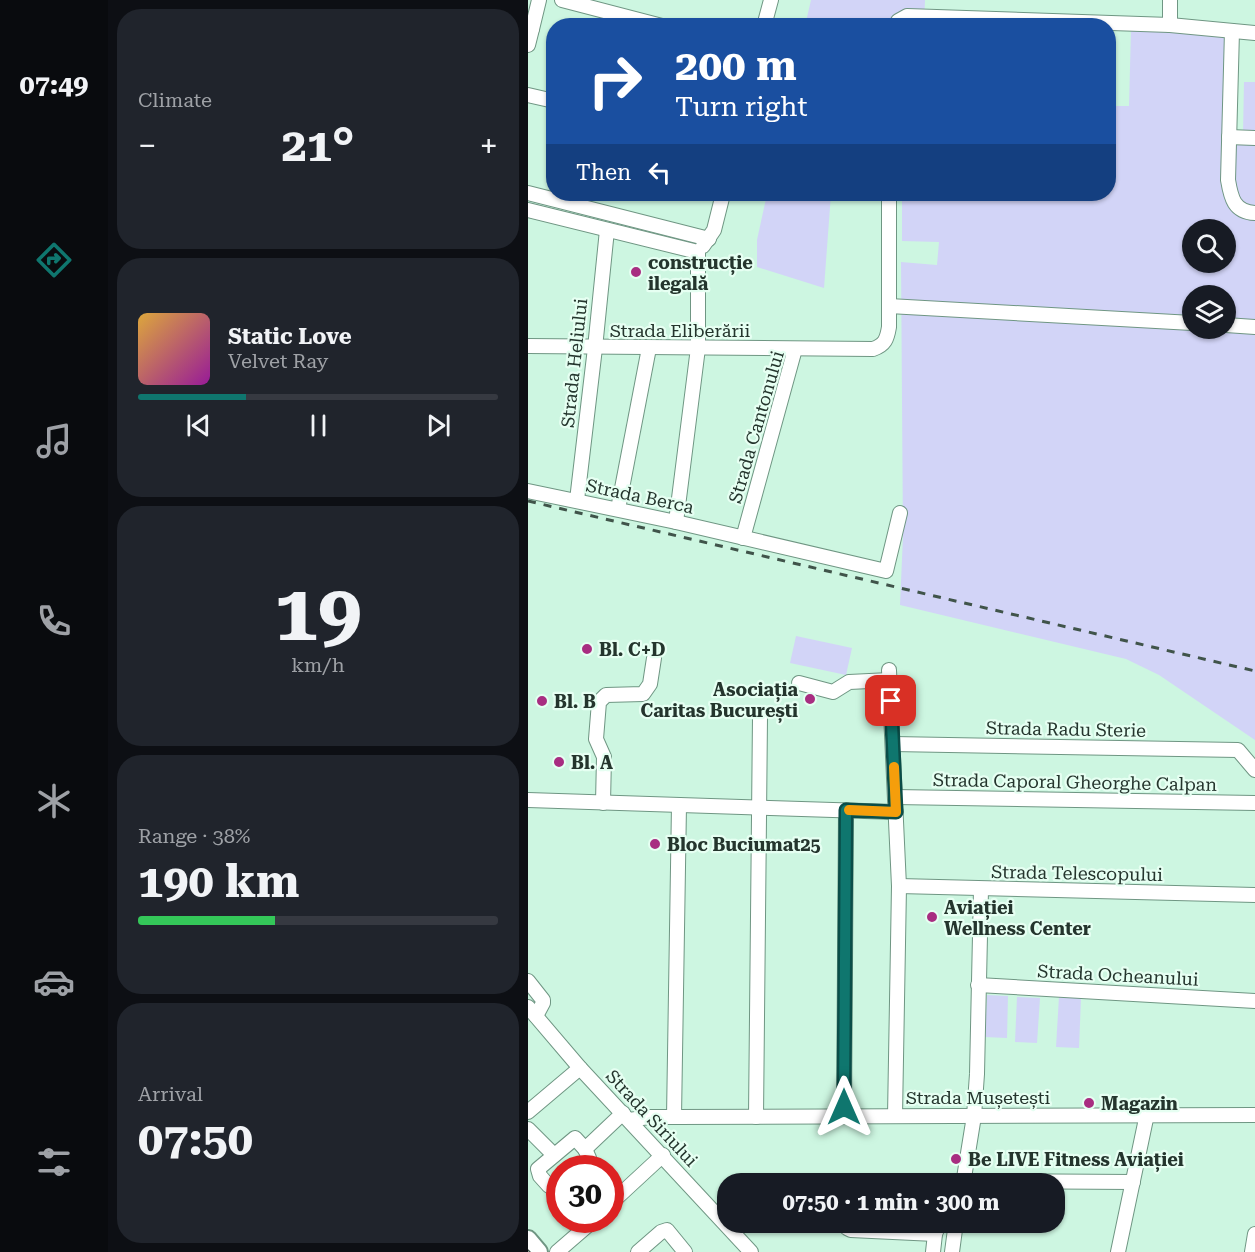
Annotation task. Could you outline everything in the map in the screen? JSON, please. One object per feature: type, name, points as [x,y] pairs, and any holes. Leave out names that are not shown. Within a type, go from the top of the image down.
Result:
[{"type":"main road","points":[[528,1239],[539,1252]]},
{"type":"street","points":[[528,45],[530,29],[539,0]]},
{"type":"street","points":[[562,0],[631,18]]},
{"type":"street","points":[[766,18],[771,0]]},
{"type":"street","points":[[1170,0],[1170,25]]},
{"type":"street","points":[[903,18],[907,16],[965,18]]},
{"type":"street","points":[[1116,23],[1170,25],[1255,33]]},
{"type":"street","points":[[1232,31],[1228,180],[1231,197],[1236,207],[1248,213],[1255,213]]},
{"type":"street","points":[[528,95],[546,99]]},
{"type":"street","points":[[1229,137],[1255,138]]},
{"type":"street","points":[[528,194],[546,198]]},
{"type":"street","points":[[556,201],[709,239]]},
{"type":"street","points":[[676,522],[698,348],[698,252],[714,230],[721,201]]},
{"type":"street","name":"Strada Cantonului","points":[[743,538],[795,349],[873,349],[882,345],[887,337],[890,201]]},
{"type":"street","points":[[528,210],[698,252]]},
{"type":"street","name":"Strada Heliului","points":[[577,500],[607,230]]},
{"type":"street","points":[[889,306],[1182,322]]},
{"type":"street","points":[[1236,326],[1255,327]]},
{"type":"street","name":"Strada Eliberării","points":[[528,346],[795,349]]},
{"type":"street","points":[[618,509],[649,348]]},
{"type":"street","name":"Strada Berca","points":[[528,491],[618,509],[886,571],[900,513]]},
{"type":"street","points":[[603,803],[604,757],[596,739],[599,702],[606,695],[643,694],[650,684],[654,658]]},
{"type":"street","points":[[799,683],[833,692],[849,682],[890,675],[899,886],[895,1116]]},
{"type":"street","points":[[756,1117],[760,717]]},
{"type":"street","name":"Strada Radu Sterie","points":[[893,744],[1238,750],[1255,770]]},
{"type":"street","name":"Strada Caporal Gheorghe Calpan","points":[[528,800],[846,810],[895,805],[1255,803]]},
{"type":"street","points":[[674,1117],[679,805]]},
{"type":"street","points":[[844,1116],[846,810]]},
{"type":"street","name":"Strada Telescopului","points":[[899,886],[1255,895]]},
{"type":"street","points":[[964,1173],[974,1116],[977,1074],[981,889]]},
{"type":"street","points":[[528,981],[543,1000],[543,1004],[532,1012]]},
{"type":"street","name":"Strada Ocheanului","points":[[978,986],[1255,1000]]},
{"type":"street","name":"Strada Siriului","points":[[532,1012],[580,1068],[751,1252]]},
{"type":"street","points":[[528,1112],[580,1068]]},
{"type":"street","points":[[1118,1252],[1147,1114]]},
{"type":"street","name":"Strada Mușetești","points":[[626,1117],[1255,1115]]},
{"type":"street","points":[[585,1149],[626,1117]]},
{"type":"street","points":[[528,1129],[554,1155],[574,1138],[588,1155]]},
{"type":"street","points":[[624,1191],[663,1155]]},
{"type":"street","points":[[546,1162],[538,1169],[540,1176],[546,1183]]},
{"type":"street","points":[[1065,1182],[1133,1182]]},
{"type":"street","points":[[649,1249],[661,1232],[667,1230],[686,1252]]},
{"type":"street","points":[[557,1252],[579,1233]]},
{"type":"street","points":[[933,1252],[937,1233]]},
{"type":"street","points":[[952,1252],[955,1233]]},
{"type":"street","points":[[1251,1252],[1255,1234]]},
{"type":"shaded area","points":[[811,0],[925,0],[924,18],[807,18]]},
{"type":"shaded area","points":[[1131,29],[1229,37],[1226,141],[1255,142],[1255,740],[1159,675],[1126,659],[900,605],[903,536],[901,262],[937,265],[939,242],[902,241],[902,201],[1116,201],[1116,106],[1129,106]]},
{"type":"shaded area","points":[[1244,82],[1255,82],[1255,135],[1243,134]]},
{"type":"shaded area","points":[[765,201],[830,201],[824,288],[757,267],[757,240]]},
{"type":"shaded area","points":[[796,636],[852,648],[846,675],[790,663]]},
{"type":"shaded area","points":[[987,995],[1008,996],[1007,1038],[985,1037]]},
{"type":"shaded area","points":[[1017,997],[1040,998],[1037,1043],[1015,1042]]},
{"type":"shaded area","points":[[1059,997],[1081,998],[1079,1048],[1056,1047]]},
{"type":"railway","points":[[528,501],[1255,671]]},
{"type":"slow traffic","points":[[849,810],[896,812],[894,767]]},
{"type":"place","name":"construcție ilegală","points":[[636,272]]},
{"type":"place","name":"Bl. C+D","points":[[587,649]]},
{"type":"place","name":"Asociația Caritas București","points":[[810,699]]},
{"type":"place","name":"Bl. B","points":[[542,701]]},
{"type":"place","name":"Bl. A","points":[[559,762]]},
{"type":"place","name":"Bloc Buciumat25","points":[[655,844]]},
{"type":"place","name":"Aviației Wellness Center","points":[[932,917]]},
{"type":"place","name":"Magazin","points":[[1089,1103]]},
{"type":"place","name":"Be LIVE Fitness Aviației","points":[[956,1159]]},
{"type":"route","points":[[844,1107],[846,810],[896,812],[891,701]]}]
